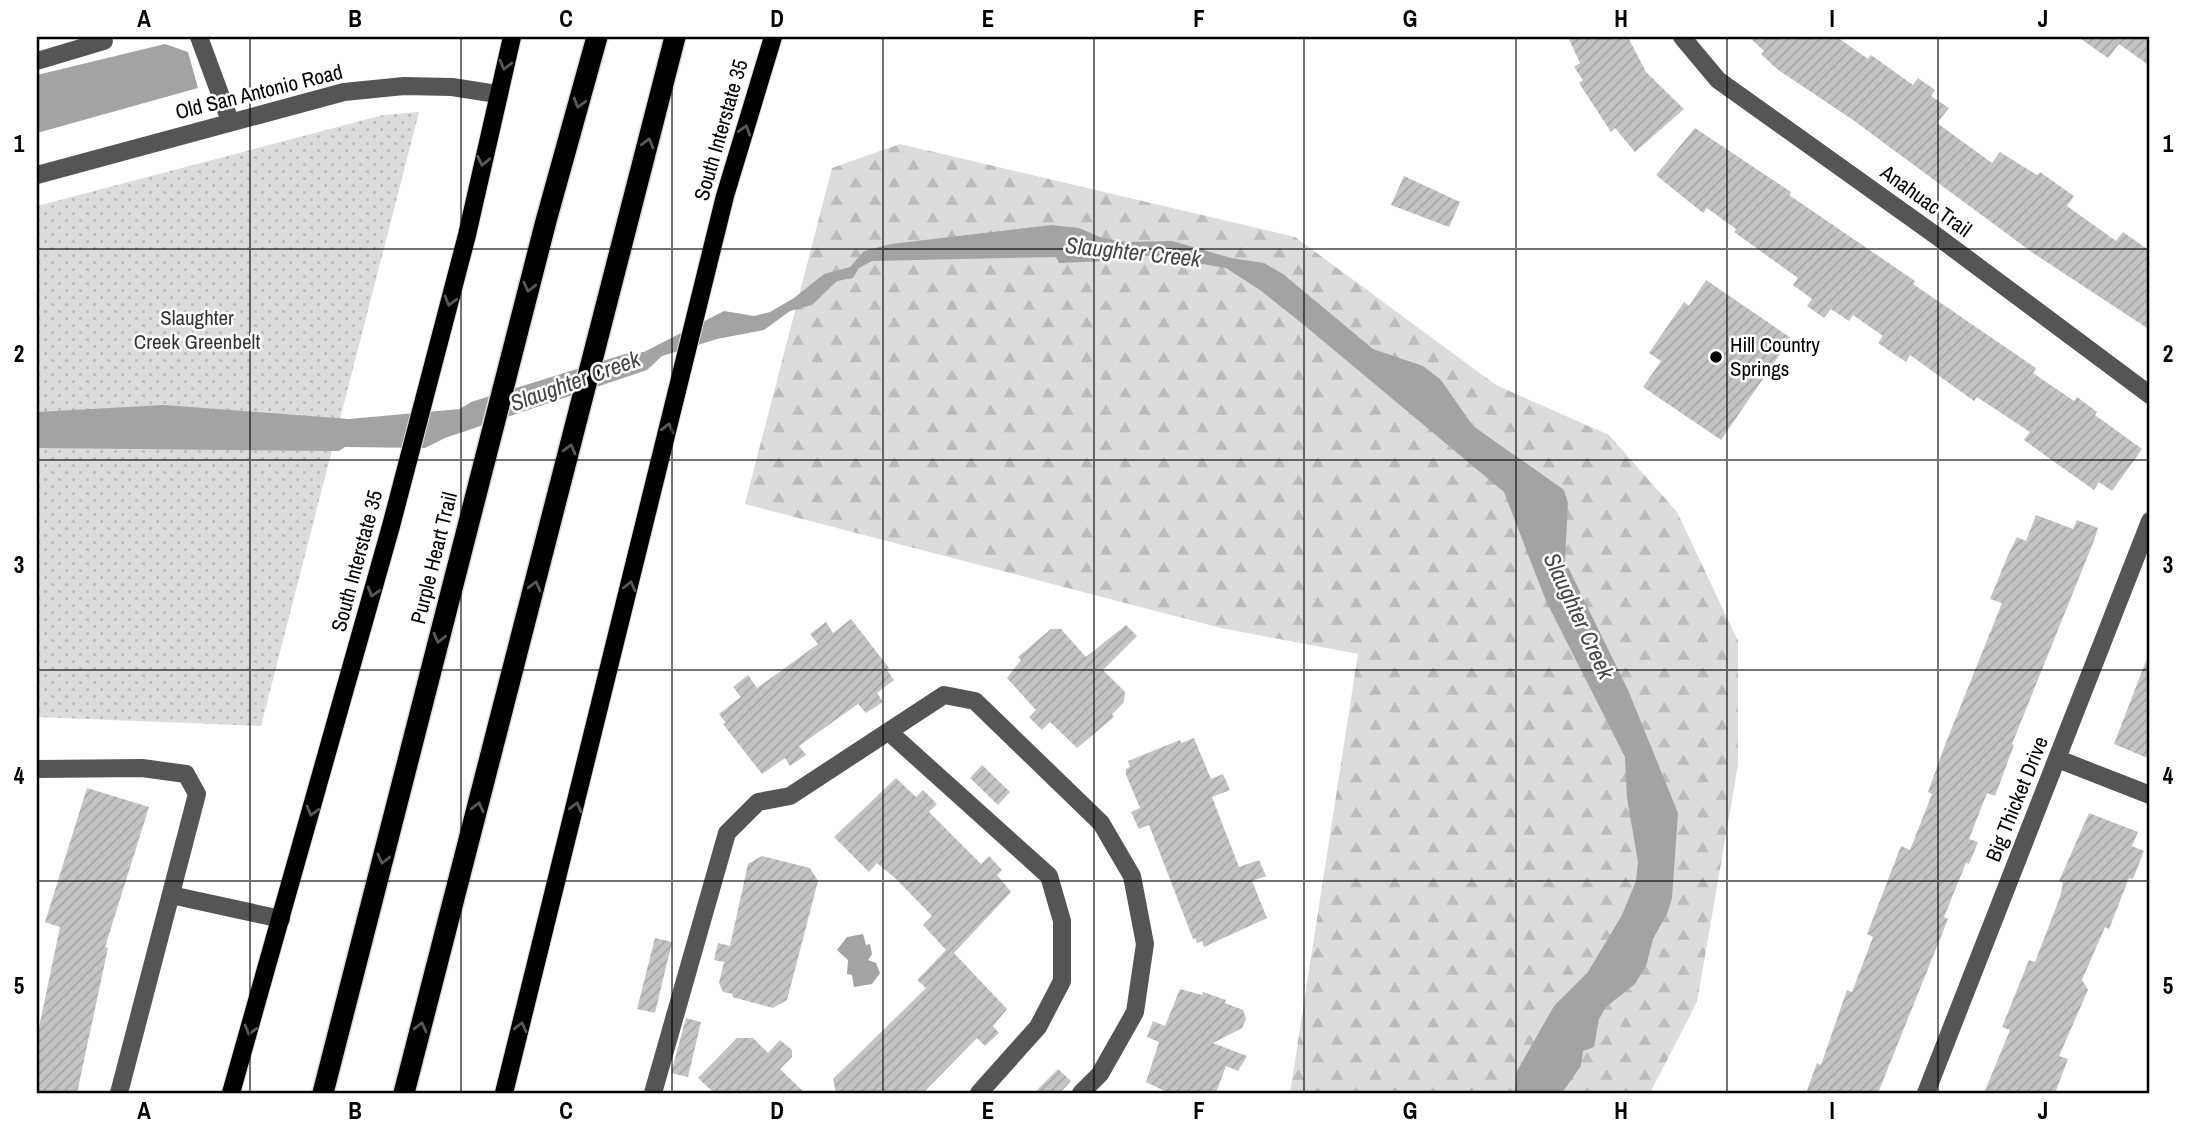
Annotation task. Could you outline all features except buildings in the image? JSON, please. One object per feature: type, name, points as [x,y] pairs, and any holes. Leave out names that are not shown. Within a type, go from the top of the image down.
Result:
[{"type":"highway","name":"Purple Heart Trail","points":[[323,1093],[546,221],[597,37]]},
{"type":"highway","points":[[404,1093],[675,37]]},
{"type":"main road","name":"South Interstate 35","points":[[232,1093],[391,526],[467,235],[512,37]]},
{"type":"main road","name":"South Interstate 35","points":[[504,1093],[725,196],[772,37]]},
{"type":"street","points":[[199,37],[230,121]]},
{"type":"street","name":"Anahuac Trail","points":[[1682,37],[1718,80],[1938,237],[2150,395]]},
{"type":"street","points":[[37,61],[109,38]]},
{"type":"street","name":"Old San Antonio Road","points":[[37,175],[344,92],[404,86],[452,87],[497,94]]},
{"type":"street","name":"Big Thicket Drive","points":[[1926,1093],[2150,521]]},
{"type":"street","points":[[653,1093],[727,833],[758,802],[790,796],[944,695],[975,701],[1101,823],[1132,876],[1145,944],[1135,1012],[1100,1074],[1081,1093]]},
{"type":"street","points":[[889,732],[1049,876],[1062,921],[1062,982],[1038,1027],[979,1093]]},
{"type":"street","points":[[2058,759],[2150,795]]},
{"type":"street","points":[[37,769],[142,768],[186,775],[197,794],[119,1093]]},
{"type":"street","points":[[171,895],[281,919]]},
{"type":"green space","name":"Slaughter Creek Greenbelt","points":[[419,112],[261,726],[37,717],[37,206],[383,115]]},
{"type":"green space","points":[[900,144],[1295,237],[1496,385],[1609,435],[1677,512],[1738,641],[1738,765],[1697,1002],[1650,1093],[1290,1093],[1358,654],[1221,628],[745,504],[832,168]]},
{"type":"water","points":[[165,44],[188,52],[198,88],[37,133],[37,75]]},
{"type":"water","name":"Slaughter Creek","points":[[1051,225],[1079,228],[1102,238],[1126,242],[1172,241],[1231,258],[1264,263],[1283,274],[1373,349],[1423,366],[1441,380],[1473,426],[1564,490],[1568,503],[1565,561],[1628,690],[1678,813],[1672,898],[1667,914],[1653,939],[1646,966],[1635,984],[1606,1007],[1599,1019],[1594,1047],[1583,1051],[1581,1066],[1562,1093],[1515,1093],[1517,1071],[1554,1006],[1588,972],[1622,915],[1636,881],[1638,862],[1627,798],[1625,757],[1546,601],[1504,492],[1304,325],[1260,290],[1226,268],[1156,256],[1132,255],[1107,261],[1059,263],[1056,257],[872,261],[859,268],[853,278],[837,281],[812,305],[790,311],[764,330],[717,339],[662,356],[647,370],[445,438],[425,448],[345,447],[339,451],[37,448],[37,412],[164,405],[349,419],[460,409],[471,402],[625,354],[644,352],[724,311],[754,316],[770,312],[794,298],[824,274],[850,267],[864,251],[891,244]]},
{"type":"water","points":[[863,934],[866,945],[870,944],[872,954],[868,960],[876,963],[880,973],[872,984],[854,987],[852,975],[847,974],[848,960],[837,950],[847,937]]},
{"type":"place","name":"Hill Country Springs","points":[[1716,357]]}]
